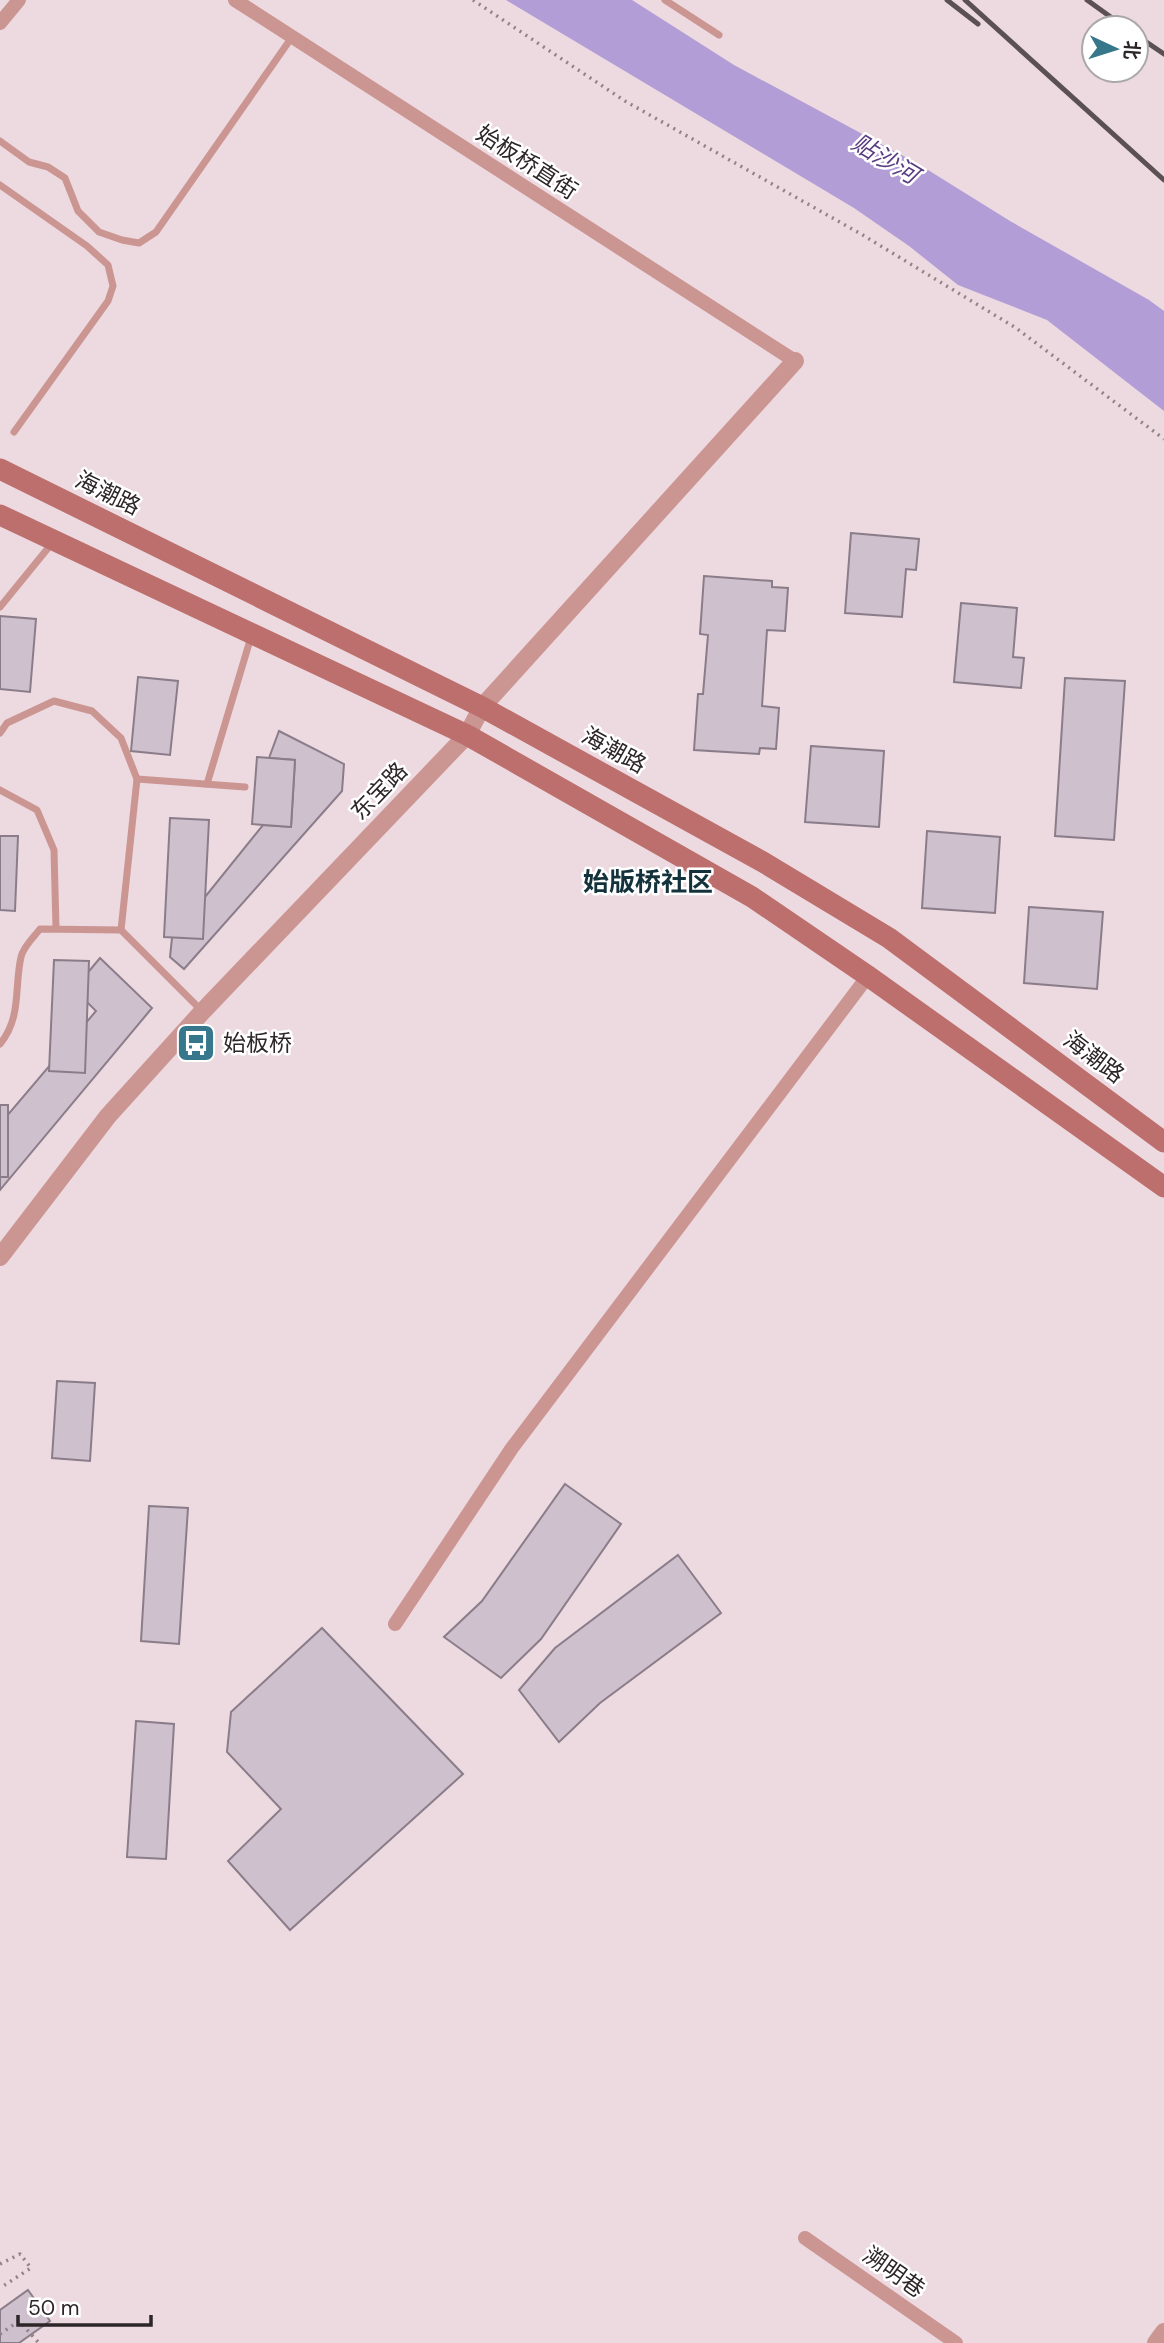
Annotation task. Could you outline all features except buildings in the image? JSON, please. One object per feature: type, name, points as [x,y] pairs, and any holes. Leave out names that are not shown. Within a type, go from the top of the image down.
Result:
[{"type":"main road","name":"海潮路","points":[[0,469],[482,707],[763,862],[889,938],[1164,1142]]},
{"type":"main road","points":[[0,515],[467,735],[752,897],[868,976],[1164,1187]]},
{"type":"street","points":[[0,23],[19,0]]},
{"type":"street","name":"始板桥直街","points":[[235,0],[795,360]]},
{"type":"street","name":"东宝路","points":[[0,1257],[108,1116],[203,1011],[467,735],[482,707],[795,360]]},
{"type":"street","points":[[395,1624],[512,1448],[868,976]]},
{"type":"street","name":"溯明巷","points":[[805,2238],[956,2343]]},
{"type":"street","points":[[1156,2343],[1164,2332]]},
{"type":"lane","points":[[665,0],[719,35]]},
{"type":"lane","points":[[0,141],[29,162],[48,167],[65,178],[78,211],[99,232],[139,243],[156,232],[292,37]]},
{"type":"lane","points":[[0,185],[87,246],[108,265],[113,286],[108,301],[14,432]]},
{"type":"lane","points":[[0,607],[54,541]]},
{"type":"lane","points":[[207,784],[251,634]]},
{"type":"lane","points":[[0,733],[7,723],[54,701],[92,711],[121,738],[137,779],[121,930]]},
{"type":"lane","points":[[0,716],[7,723]]},
{"type":"lane","points":[[137,779],[245,787]]},
{"type":"lane","points":[[0,790],[37,810],[50,840],[54,850],[56,928]]},
{"type":"lane","points":[[0,1044],[8,1034],[18,999],[21,954],[40,929],[121,930],[203,1011]]},
{"type":"path","points":[[472,0],[625,101],[861,234],[1016,328],[1164,439]]},
{"type":"path","points":[[0,2264],[20,2254],[31,2268],[0,2288]]},
{"type":"path","points":[[0,2334],[19,2321],[38,2343]]},
{"type":"water","name":"贴沙河","points":[[506,0],[632,0],[734,65],[920,165],[1010,221],[1149,300],[1164,311],[1164,411],[1047,320],[958,285],[909,246],[854,208]]},
{"type":"railway","points":[[947,0],[978,24]]},
{"type":"railway","points":[[965,0],[1164,180]]},
{"type":"railway","points":[[1087,0],[1106,14]]},
{"type":"railway","points":[[1150,44],[1164,54]]},
{"type":"place","name":"始板桥","points":[[196,1043]]},
{"type":"district","name":"始版桥社区","points":[[648,882]]}]
